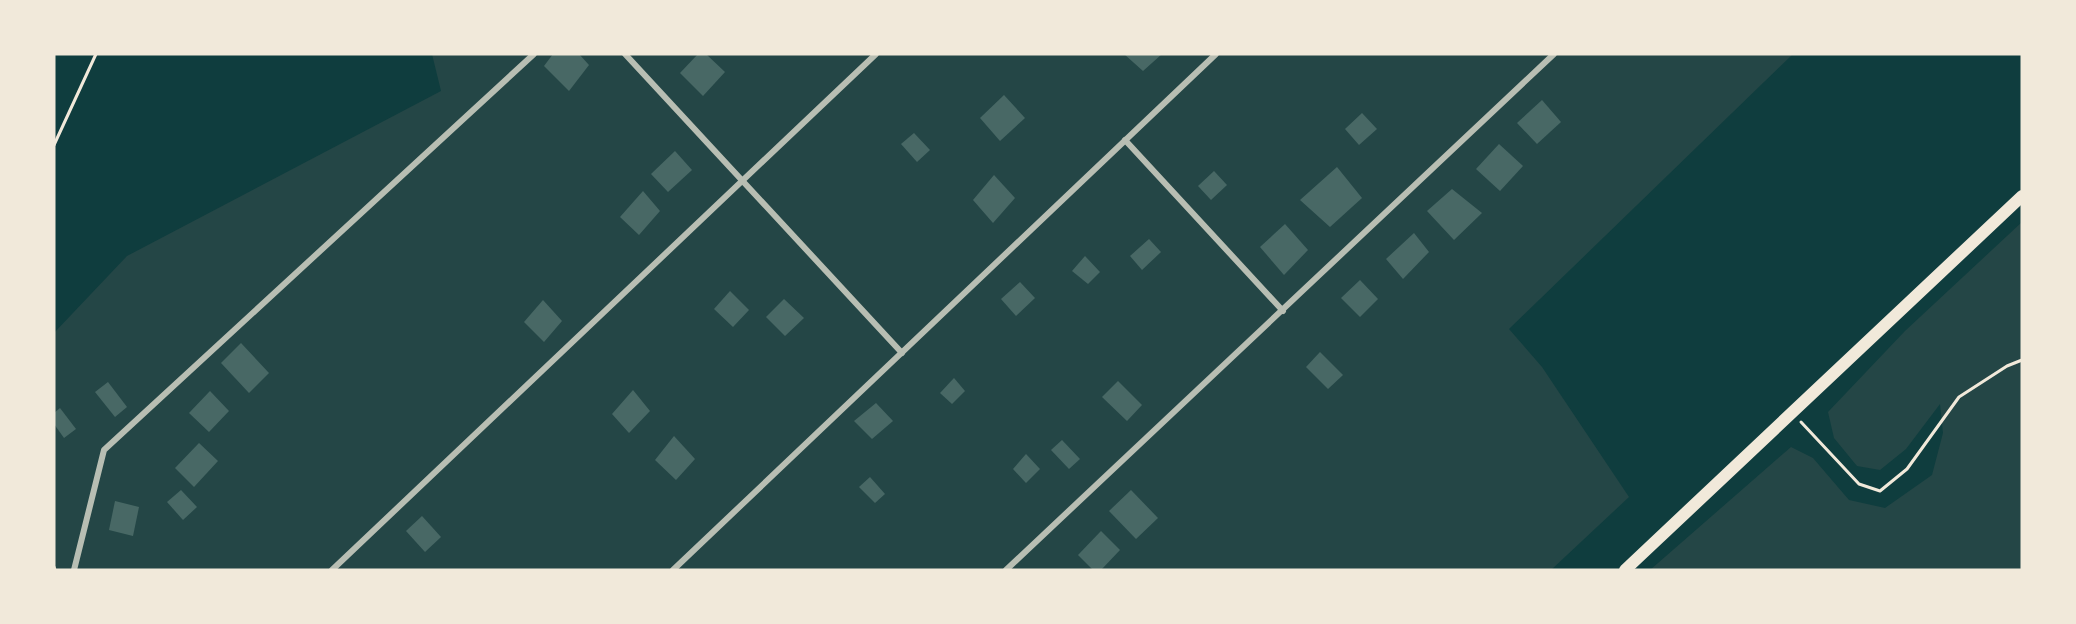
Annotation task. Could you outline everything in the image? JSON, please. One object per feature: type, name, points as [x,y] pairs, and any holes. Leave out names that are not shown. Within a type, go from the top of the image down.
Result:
[{"type":"main road","points":[[1625,570],[2022,196]]},
{"type":"street","points":[[74,570],[104,450],[534,54]]},
{"type":"street","points":[[625,54],[902,353]]},
{"type":"street","points":[[332,570],[876,54]]},
{"type":"street","points":[[674,570],[1216,54]]},
{"type":"street","points":[[1006,570],[1554,54]]},
{"type":"street","points":[[1125,140],[1283,311]]},
{"type":"path","points":[[54,145],[96,54]]},
{"type":"path","points":[[1792,412],[1859,484],[1880,491],[1907,469],[1959,397],[2007,366],[2022,360]]},
{"type":"shaded area","points":[[432,54],[1793,54],[1509,329],[1542,367],[1629,497],[1551,570],[54,570],[54,333],[127,256],[441,91]]},
{"type":"shaded area","points":[[2022,222],[2022,570],[1650,570],[1791,447],[1813,458],[1849,500],[1885,508],[1932,475],[1943,433],[1940,404],[1906,449],[1880,470],[1857,466],[1834,438],[1828,412],[1905,331]]},
{"type":"building","points":[[553,54],[579,54],[589,65],[569,91],[544,66]]},
{"type":"building","points":[[698,54],[706,54],[725,72],[703,96],[680,73]]},
{"type":"building","points":[[1124,54],[1162,54],[1143,71]]},
{"type":"building","points":[[1004,95],[1025,118],[1000,141],[980,118]]},
{"type":"building","points":[[1542,100],[1561,122],[1537,144],[1517,123]]},
{"type":"building","points":[[1362,113],[1377,129],[1359,145],[1345,129]]},
{"type":"building","points":[[914,133],[930,150],[917,162],[901,144]]},
{"type":"building","points":[[1499,144],[1523,166],[1500,191],[1476,169]]},
{"type":"building","points":[[675,151],[692,170],[668,192],[651,174]]},
{"type":"building","points":[[1337,167],[1362,198],[1330,227],[1300,200]]},
{"type":"building","points":[[1214,171],[1227,185],[1211,200],[1198,186]]},
{"type":"building","points":[[994,175],[1015,198],[993,223],[973,200]]},
{"type":"building","points":[[1452,189],[1482,213],[1454,240],[1427,211]]},
{"type":"building","points":[[643,191],[660,211],[639,235],[620,217]]},
{"type":"building","points":[[1285,224],[1308,250],[1284,275],[1260,247]]},
{"type":"building","points":[[1414,233],[1429,252],[1403,279],[1386,259]]},
{"type":"building","points":[[1149,239],[1161,252],[1142,270],[1130,256]]},
{"type":"building","points":[[1085,256],[1100,272],[1088,284],[1072,271]]},
{"type":"building","points":[[1360,280],[1378,299],[1360,317],[1341,298]]},
{"type":"building","points":[[1020,282],[1035,298],[1016,316],[1001,299]]},
{"type":"building","points":[[730,291],[749,310],[733,327],[714,309]]},
{"type":"building","points":[[784,299],[804,318],[785,336],[766,317]]},
{"type":"building","points":[[543,300],[562,321],[544,342],[524,322]]},
{"type":"building","points":[[241,343],[269,373],[249,393],[221,363]]},
{"type":"building","points":[[1320,352],[1343,375],[1328,389],[1306,367]]},
{"type":"building","points":[[954,378],[965,391],[952,404],[940,393]]},
{"type":"building","points":[[1118,381],[1142,405],[1127,421],[1102,397]]},
{"type":"building","points":[[108,382],[127,407],[115,417],[95,392]]},
{"type":"building","points":[[633,390],[650,411],[629,433],[612,414]]},
{"type":"building","points":[[210,391],[229,411],[209,432],[189,413]]},
{"type":"building","points":[[876,403],[893,421],[872,439],[854,421]]},
{"type":"building","points":[[60,408],[76,429],[64,438],[54,424],[54,413]]},
{"type":"building","points":[[674,436],[695,459],[676,480],[655,460]]},
{"type":"building","points":[[1062,440],[1080,459],[1069,469],[1051,450]]},
{"type":"building","points":[[199,443],[218,461],[194,487],[175,468]]},
{"type":"building","points":[[1026,454],[1040,469],[1026,483],[1013,469]]},
{"type":"building","points":[[870,477],[885,494],[875,503],[859,487]]},
{"type":"building","points":[[181,490],[197,507],[183,520],[167,502]]},
{"type":"building","points":[[1131,490],[1158,518],[1136,539],[1109,511]]},
{"type":"building","points":[[115,501],[139,507],[133,536],[109,530]]},
{"type":"building","points":[[422,516],[441,537],[425,552],[406,531]]},
{"type":"building","points":[[1101,531],[1120,550],[1101,570],[1093,570],[1078,555]]}]
